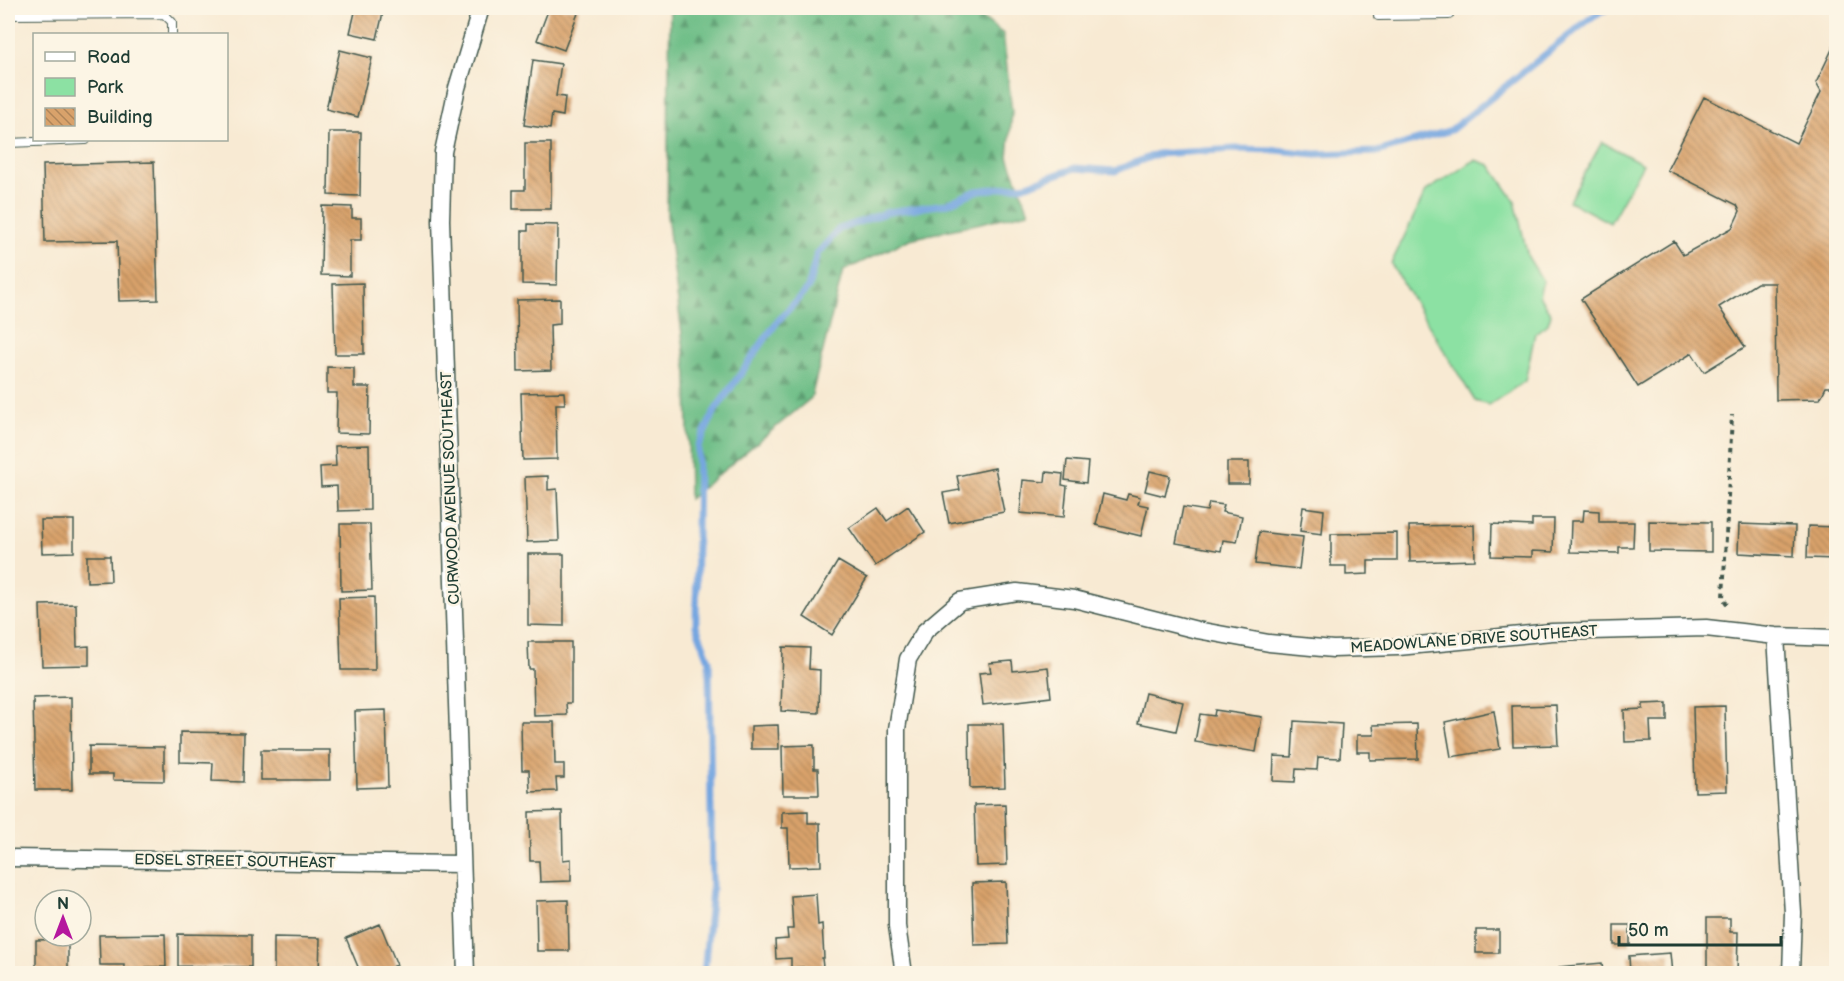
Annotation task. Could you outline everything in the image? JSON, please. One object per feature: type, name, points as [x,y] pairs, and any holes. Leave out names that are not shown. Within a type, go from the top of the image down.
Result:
[{"type":"street","name":"CURWOOD AVENUE SOUTHEAST","points":[[466,974],[442,232],[442,163],[457,88],[481,8]]},
{"type":"street","name":"MEADOWLANE DRIVE SOUTHEAST","points":[[904,974],[897,926],[897,729],[908,659],[925,631],[960,601],[1017,592],[1074,599],[1197,630],[1269,644],[1333,648],[1398,647],[1552,632],[1706,628],[1776,636],[1836,638]]},
{"type":"street","points":[[1776,636],[1793,913],[1791,974]]},
{"type":"street","name":"EDSEL STREET SOUTHEAST","points":[[8,858],[462,864]]},
{"type":"lane","points":[[1378,8],[1378,16],[1449,15]]},
{"type":"lane","points":[[8,15],[164,14],[172,22],[172,33]]},
{"type":"lane","points":[[8,143],[60,141]]},
{"type":"path","points":[[1727,604],[1723,598],[1732,415]]},
{"type":"green space","points":[[670,8],[970,8],[1003,34],[1012,112],[1008,157],[1029,212],[910,239],[843,271],[811,398],[689,499],[687,374],[667,215]]},
{"type":"green space","points":[[1602,142],[1643,164],[1610,223],[1569,201]]},
{"type":"green space","points":[[1475,160],[1490,165],[1515,201],[1528,257],[1543,281],[1539,296],[1551,314],[1548,324],[1535,333],[1525,381],[1489,405],[1475,401],[1391,264],[1426,191]]},
{"type":"building","points":[[356,8],[384,8],[377,39],[350,33]]},
{"type":"building","points":[[549,8],[580,8],[564,50],[537,40]]},
{"type":"building","points":[[1836,41],[1836,387],[1826,387],[1820,399],[1776,400],[1775,283],[1757,283],[1719,307],[1745,347],[1704,372],[1692,353],[1638,387],[1581,299],[1674,241],[1683,255],[1732,228],[1740,211],[1737,205],[1667,170],[1704,97],[1796,143],[1821,92],[1816,83]]},
{"type":"building","points":[[340,50],[372,58],[358,117],[326,109]]},
{"type":"building","points":[[533,60],[561,64],[556,96],[565,97],[563,116],[552,114],[550,129],[524,125]]},
{"type":"building","points":[[329,132],[361,132],[360,196],[328,195]]},
{"type":"building","points":[[525,143],[551,143],[551,209],[513,209],[513,190],[525,190]]},
{"type":"building","points":[[154,162],[158,300],[119,301],[117,241],[45,242],[43,165]]},
{"type":"building","points":[[322,206],[352,207],[352,218],[361,218],[361,240],[350,240],[350,276],[321,275]]},
{"type":"building","points":[[528,224],[558,225],[557,285],[522,284],[522,231],[528,231]]},
{"type":"building","points":[[363,283],[364,354],[335,354],[333,284]]},
{"type":"building","points":[[560,299],[560,324],[550,325],[551,370],[518,371],[517,300]]},
{"type":"building","points":[[327,367],[354,368],[354,387],[370,387],[369,434],[336,433],[337,393],[327,393]]},
{"type":"building","points":[[564,392],[565,404],[556,404],[557,459],[523,460],[521,393]]},
{"type":"building","points":[[369,445],[370,510],[338,511],[337,486],[321,487],[320,467],[336,466],[335,446]]},
{"type":"building","points":[[1067,460],[1088,462],[1086,483],[1065,480]]},
{"type":"building","points":[[1227,462],[1249,462],[1249,484],[1227,484]]},
{"type":"building","points":[[995,468],[1004,512],[949,523],[943,493],[960,490],[957,476]]},
{"type":"building","points":[[1150,471],[1170,476],[1165,496],[1145,491]]},
{"type":"building","points":[[1046,472],[1063,474],[1062,485],[1067,486],[1064,517],[1020,513],[1023,480],[1045,482]]},
{"type":"building","points":[[548,476],[548,490],[557,489],[559,541],[527,542],[525,477]]},
{"type":"building","points":[[1103,494],[1126,500],[1128,494],[1140,497],[1138,504],[1148,506],[1141,536],[1096,525]]},
{"type":"building","points":[[1209,503],[1224,505],[1222,512],[1242,516],[1237,542],[1223,540],[1221,551],[1176,543],[1183,507],[1207,511]]},
{"type":"building","points":[[908,506],[925,532],[875,566],[849,528],[878,508],[887,521]]},
{"type":"building","points":[[1303,507],[1324,510],[1322,534],[1300,531]]},
{"type":"building","points":[[1584,510],[1599,511],[1599,522],[1634,522],[1633,547],[1619,547],[1619,553],[1570,552],[1571,521],[1583,521]]},
{"type":"building","points":[[1532,519],[1554,519],[1553,552],[1532,551],[1532,557],[1491,556],[1492,524],[1532,526]]},
{"type":"building","points":[[41,520],[74,520],[74,552],[42,553]]},
{"type":"building","points":[[1649,521],[1711,522],[1711,552],[1649,551]]},
{"type":"building","points":[[340,524],[370,524],[372,590],[341,591]]},
{"type":"building","points":[[1739,524],[1795,526],[1794,556],[1738,553]]},
{"type":"building","points":[[1474,525],[1475,560],[1410,562],[1409,526]]},
{"type":"building","points":[[1808,526],[1836,527],[1836,559],[1807,558]]},
{"type":"building","points":[[1259,532],[1303,537],[1299,569],[1255,564]]},
{"type":"building","points":[[1397,533],[1397,561],[1368,561],[1368,574],[1346,575],[1346,566],[1331,566],[1331,534]]},
{"type":"building","points":[[528,554],[564,554],[564,626],[528,625]]},
{"type":"building","points":[[87,556],[110,556],[111,581],[87,582]]},
{"type":"building","points":[[838,561],[867,578],[832,635],[804,617]]},
{"type":"building","points":[[374,597],[375,670],[341,670],[339,598]]},
{"type":"building","points":[[76,604],[77,647],[89,646],[89,665],[42,666],[40,605]]},
{"type":"building","points":[[528,642],[571,642],[571,703],[566,703],[567,715],[534,716],[533,669],[529,669]]},
{"type":"building","points":[[783,647],[810,648],[809,669],[820,670],[819,713],[781,711]]},
{"type":"building","points":[[1012,661],[1013,671],[1048,667],[1051,697],[983,705],[979,673],[991,672],[989,663]]},
{"type":"building","points":[[1145,693],[1183,702],[1176,731],[1138,723]]},
{"type":"building","points":[[71,697],[72,790],[35,790],[33,698]]},
{"type":"building","points":[[1667,703],[1667,721],[1650,721],[1651,741],[1625,742],[1624,710],[1643,709],[1643,704]]},
{"type":"building","points":[[1556,705],[1558,745],[1513,746],[1512,706]]},
{"type":"building","points":[[1725,706],[1727,791],[1695,792],[1693,707]]},
{"type":"building","points":[[386,710],[388,787],[357,788],[355,711]]},
{"type":"building","points":[[1215,710],[1262,717],[1256,752],[1195,742],[1200,714],[1214,716]]},
{"type":"building","points":[[1494,711],[1500,749],[1451,757],[1445,722]]},
{"type":"building","points":[[1294,721],[1342,724],[1340,758],[1318,757],[1317,770],[1296,769],[1295,782],[1273,781],[1274,756],[1292,757]]},
{"type":"building","points":[[521,722],[554,722],[555,764],[564,764],[564,778],[556,778],[557,791],[530,792],[529,770],[522,770]]},
{"type":"building","points":[[969,724],[1003,724],[1005,787],[970,788]]},
{"type":"building","points":[[1417,724],[1418,759],[1370,760],[1370,752],[1357,752],[1357,735],[1374,735],[1373,725]]},
{"type":"building","points":[[778,725],[779,749],[751,749],[751,726]]},
{"type":"building","points":[[180,732],[244,733],[243,782],[212,781],[213,763],[180,762]]},
{"type":"building","points":[[814,745],[814,769],[818,769],[819,795],[783,795],[782,746]]},
{"type":"building","points":[[89,746],[164,747],[164,781],[113,780],[113,774],[89,774]]},
{"type":"building","points":[[261,750],[330,750],[330,780],[261,780]]},
{"type":"building","points":[[1005,804],[1007,865],[976,866],[974,805]]},
{"type":"building","points":[[562,811],[563,860],[571,859],[571,881],[540,882],[539,861],[530,861],[529,812]]},
{"type":"building","points":[[808,811],[808,823],[820,823],[821,866],[789,867],[788,828],[782,828],[782,812]]},
{"type":"building","points":[[1006,882],[1008,944],[974,945],[972,883]]},
{"type":"building","points":[[816,894],[818,925],[822,924],[823,967],[819,967],[820,974],[804,974],[803,967],[791,968],[791,958],[776,959],[775,940],[788,939],[787,929],[793,929],[791,896]]},
{"type":"building","points":[[568,900],[569,951],[537,951],[536,901]]},
{"type":"building","points":[[1707,918],[1730,918],[1730,932],[1738,932],[1737,974],[1707,974]]},
{"type":"building","points":[[380,924],[397,965],[385,970],[387,974],[361,974],[346,938]]},
{"type":"building","points":[[1614,925],[1630,925],[1630,945],[1614,945]]},
{"type":"building","points":[[1476,930],[1499,930],[1499,953],[1476,953]]},
{"type":"building","points":[[165,934],[166,967],[146,967],[146,974],[124,974],[124,965],[100,965],[99,935]]},
{"type":"building","points":[[178,934],[251,935],[251,967],[178,966]]},
{"type":"building","points":[[274,937],[320,938],[319,972],[274,972]]},
{"type":"building","points":[[36,948],[68,948],[68,974],[36,974]]},
{"type":"building","points":[[1670,953],[1672,974],[1630,974],[1629,956]]},
{"type":"building","points":[[1602,963],[1603,974],[1559,974],[1559,967]]},
{"type":"waterway","points":[[704,974],[712,889],[709,660],[696,626],[698,446],[716,409],[777,322],[808,288],[817,254],[839,229],[888,212],[946,204],[976,191],[1027,185],[1075,168],[1115,171],[1157,154],[1235,149],[1315,154],[1377,152],[1451,130],[1592,17],[1608,8]]}]
